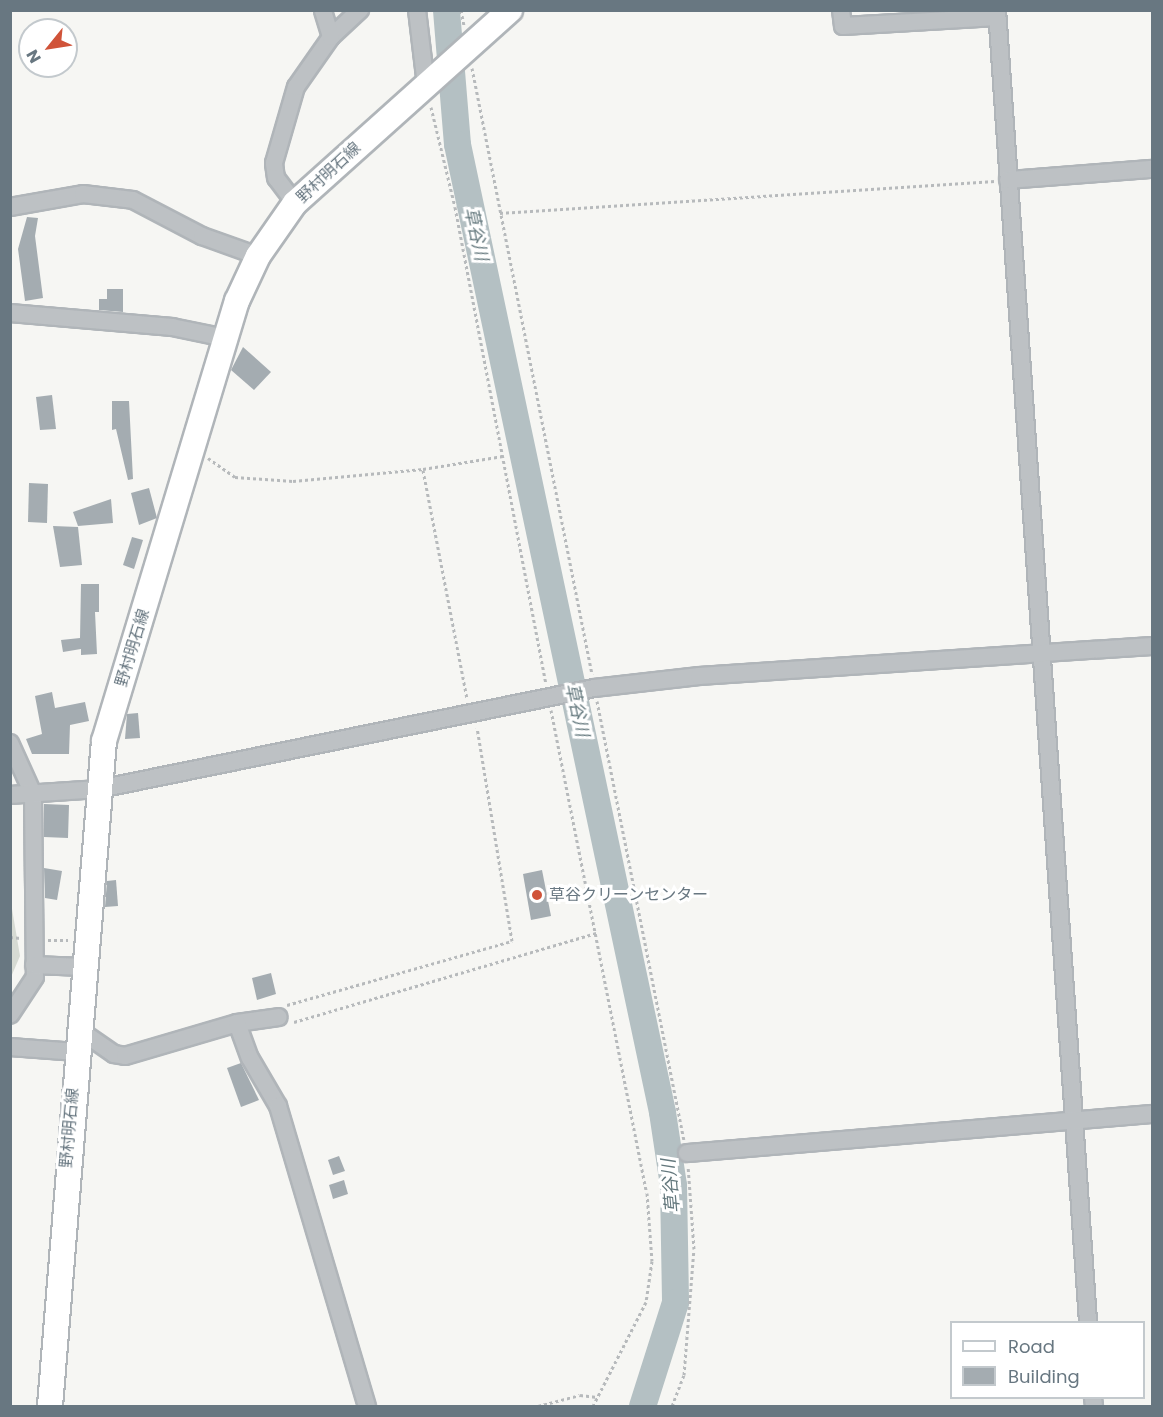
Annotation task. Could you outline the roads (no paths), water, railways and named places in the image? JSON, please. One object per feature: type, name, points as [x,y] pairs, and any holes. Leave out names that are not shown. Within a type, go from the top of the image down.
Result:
[{"type":"main road","name":"野村明石線","points":[[50,1407],[77,1040],[104,741],[225,338],[258,256],[295,203],[510,10]]},
{"type":"street","points":[[323,10],[331,37]]},
{"type":"street","points":[[295,203],[276,178],[274,163],[296,87],[331,37],[360,10]]},
{"type":"street","points":[[417,10],[426,85]]},
{"type":"street","points":[[841,10],[843,26],[997,14],[1088,1321]]},
{"type":"street","points":[[1008,180],[1152,169]]},
{"type":"street","points":[[10,207],[83,194],[132,200],[202,236],[258,256]]},
{"type":"street","points":[[10,313],[172,327],[225,338]]},
{"type":"street","points":[[10,795],[99,789],[594,688],[699,676],[1152,646]]},
{"type":"street","points":[[10,743],[33,794],[35,977],[10,1015]]},
{"type":"street","points":[[34,965],[83,967]]},
{"type":"street","points":[[10,1047],[77,1040],[125,1056],[237,1023],[279,1017]]},
{"type":"street","points":[[237,1023],[250,1058],[278,1106],[367,1407]]},
{"type":"street","points":[[687,1154],[1152,1114]]},
{"type":"waterway","name":"草谷川","points":[[446,10],[457,144],[662,1112],[673,1185],[675,1302],[642,1406]]},
{"type":"place","name":"草谷クリーンセンター","points":[[537,895]]}]
